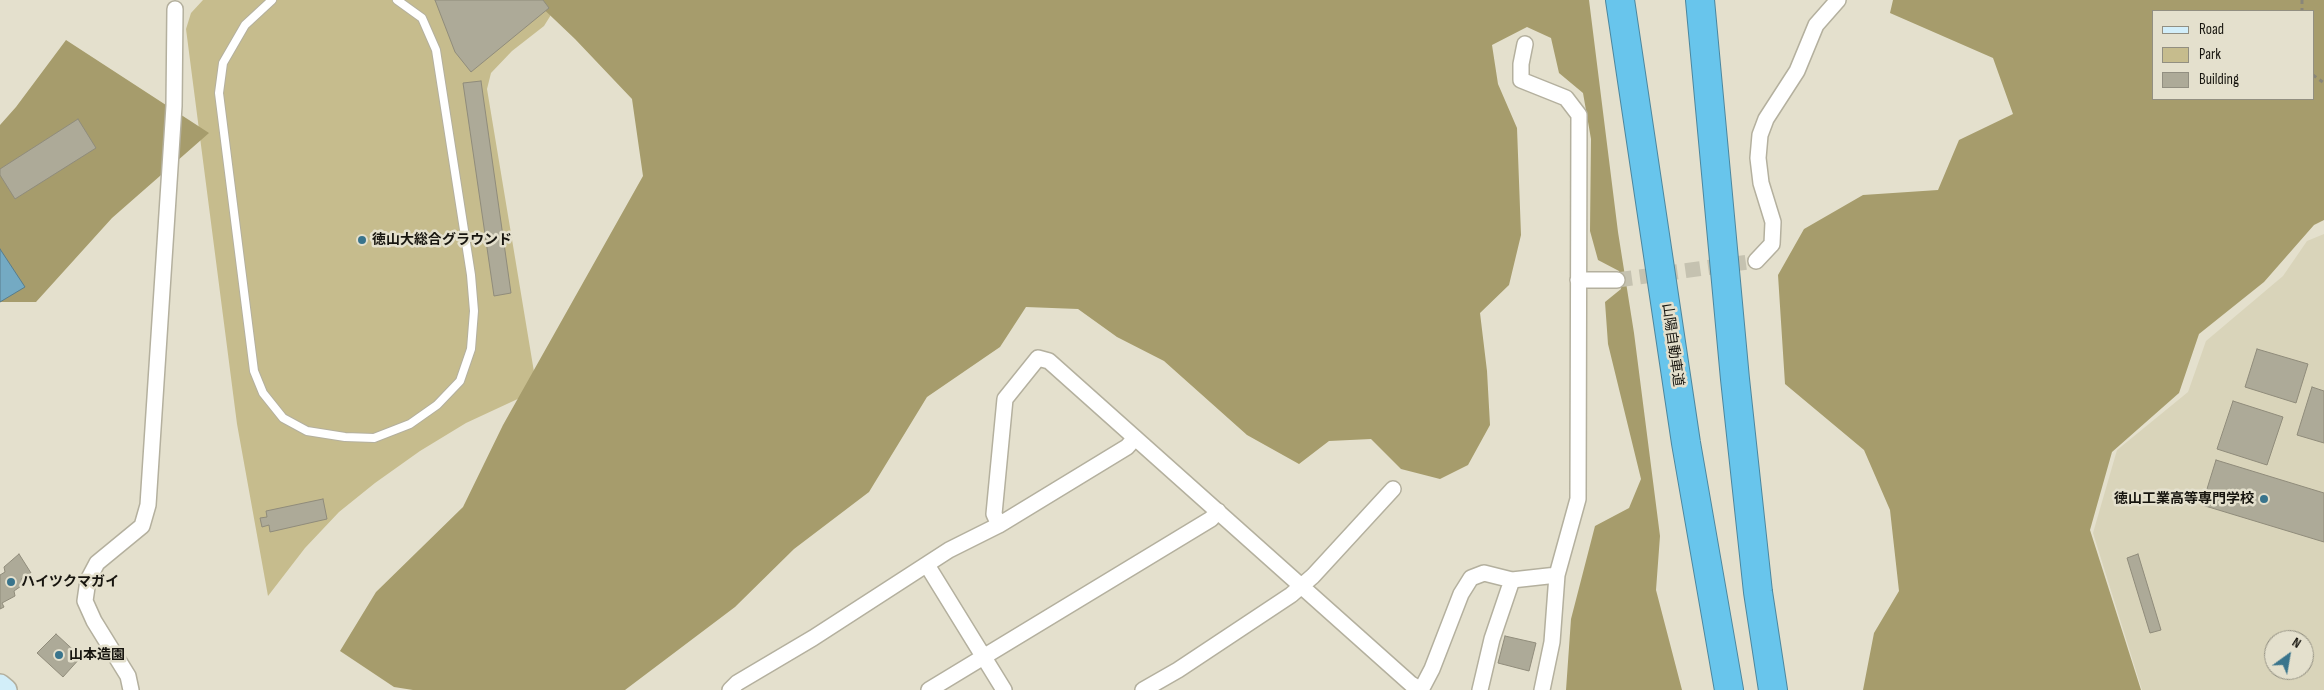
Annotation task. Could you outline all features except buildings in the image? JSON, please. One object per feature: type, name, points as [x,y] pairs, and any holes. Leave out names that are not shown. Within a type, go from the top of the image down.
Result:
[{"type":"highway","name":"山陽自動車道","points":[[1620,0],[1686,444],[1729,690]]},
{"type":"highway","points":[[1700,0],[1735,379],[1758,592],[1773,690]]},
{"type":"street","points":[[1756,261],[1772,244],[1773,222],[1760,175],[1758,158],[1760,136],[1766,119],[1797,71],[1816,25],[1838,0]]},
{"type":"street","points":[[131,690],[128,676],[94,621],[86,601],[88,580],[97,563],[142,526],[148,505],[174,106],[175,9]]},
{"type":"street","points":[[1525,44],[1521,64],[1521,80],[1566,98],[1578,114],[1578,499],[1557,575],[1552,642],[1542,690]]},
{"type":"street","points":[[1578,280],[1617,280]]},
{"type":"street","points":[[998,525],[994,514],[1005,399],[1038,358],[1049,360],[1303,585],[1410,684],[1421,690],[1432,669],[1461,594],[1472,578],[1484,573],[1512,580],[1557,575]]},
{"type":"street","points":[[730,690],[737,683],[813,638],[949,550],[998,525],[1127,447],[1135,438]]},
{"type":"street","points":[[1143,690],[1178,670],[1303,585],[1393,489]]},
{"type":"street","points":[[929,690],[1211,519],[1218,511]]},
{"type":"street","points":[[927,565],[1004,690]]},
{"type":"street","points":[[1480,690],[1492,639],[1512,580]]},
{"type":"street","points":[[0,684],[6,690]]},
{"type":"lane","points":[[272,0],[246,25],[223,63],[219,94],[254,371],[263,393],[283,418],[307,431],[345,438],[374,438],[410,424],[437,405],[460,381],[471,349],[474,311],[471,275],[436,50],[422,18],[397,0]]},
{"type":"shaded area","points":[[534,0],[1589,0],[1618,232],[1634,333],[1660,536],[1656,590],[1682,690],[1566,690],[1571,619],[1595,526],[1629,508],[1641,479],[1608,344],[1605,302],[1621,289],[1619,271],[1598,260],[1590,231],[1591,139],[1583,93],[1559,73],[1551,38],[1527,27],[1492,45],[1498,84],[1517,128],[1521,235],[1509,285],[1480,313],[1487,371],[1490,425],[1468,465],[1440,479],[1401,469],[1371,439],[1329,441],[1299,464],[1247,435],[1164,361],[1117,337],[1078,309],[1026,307],[1000,347],[927,397],[869,492],[794,549],[735,607],[625,690],[413,690],[394,687],[340,651],[376,592],[463,507],[503,425],[643,176],[632,99],[575,39]]},
{"type":"shaded area","points":[[1893,0],[2324,0],[2324,220],[2314,225],[2264,282],[2199,334],[2179,393],[2112,452],[2090,530],[2141,690],[1863,690],[1874,633],[1899,591],[1890,510],[1864,450],[1785,384],[1778,275],[1804,229],[1863,195],[1938,190],[1959,140],[2013,114],[1993,58],[1890,13]]},
{"type":"shaded area","points":[[66,40],[209,133],[112,218],[36,302],[0,302],[0,125],[16,107]]},
{"type":"shaded area","points":[[2324,234],[2324,690],[2142,690],[2093,533],[2117,450],[2188,392],[2206,341],[2283,276],[2307,241]]},
{"type":"green space","name":"徳山大総合グラウンド","points":[[203,0],[550,0],[554,10],[544,26],[512,51],[491,73],[487,89],[537,390],[466,423],[420,451],[375,483],[339,512],[305,548],[268,596],[237,424],[186,29],[191,13]]},
{"type":"water","points":[[0,249],[25,287],[0,302]]},
{"type":"tunnel","points":[[1617,280],[1756,261]]},
{"type":"place","name":"徳山大総合グラウンド","points":[[362,240]]},
{"type":"place","name":"徳山工業高等専門学校","points":[[2264,499]]},
{"type":"place","name":"ハイツクマガイ","points":[[11,582]]},
{"type":"place","name":"山本造園","points":[[59,655]]}]
